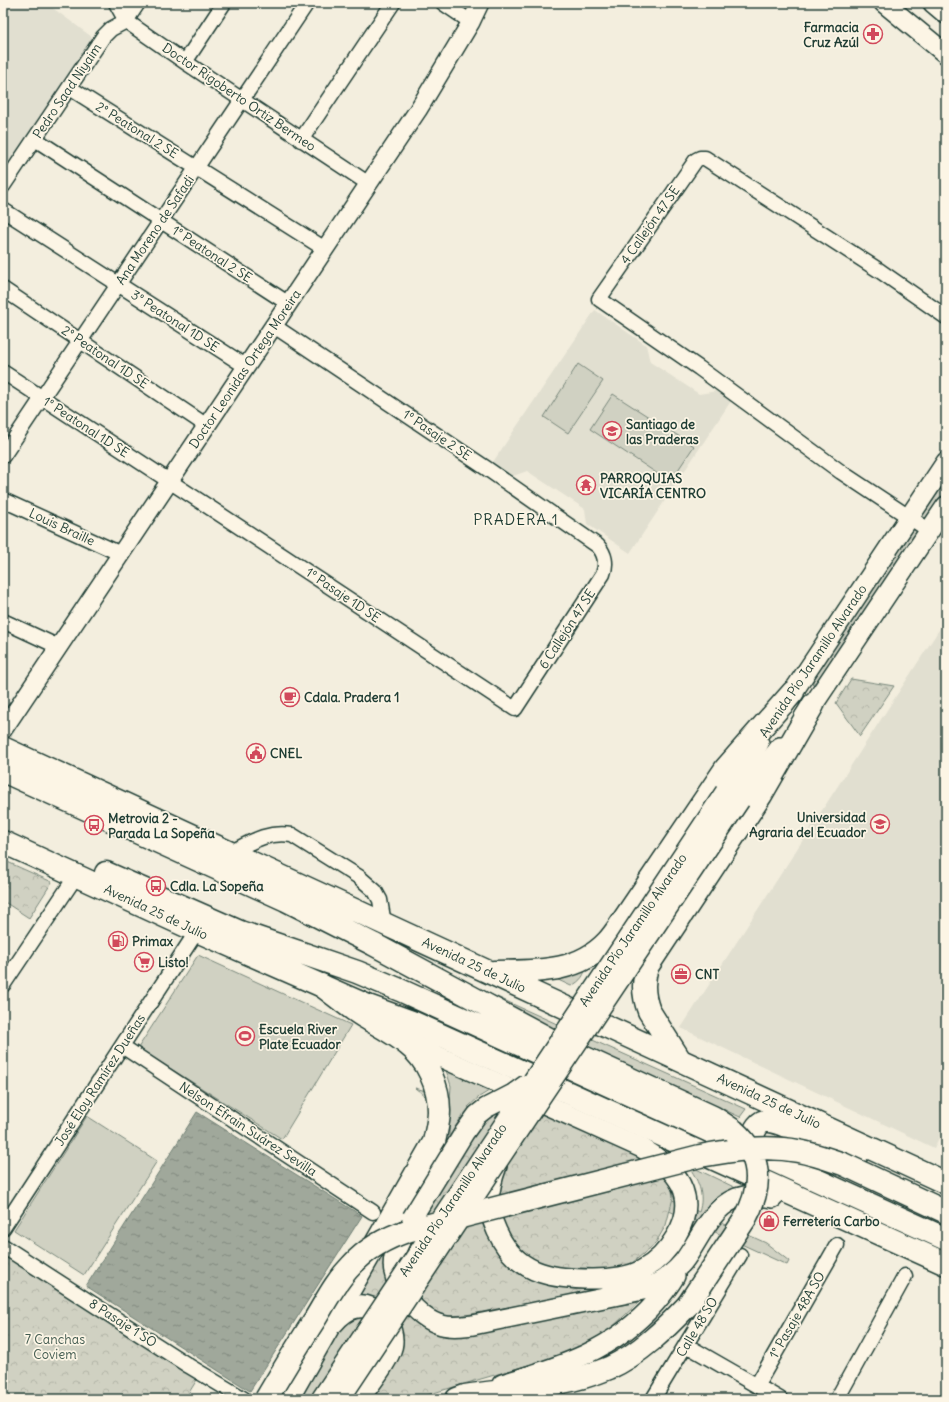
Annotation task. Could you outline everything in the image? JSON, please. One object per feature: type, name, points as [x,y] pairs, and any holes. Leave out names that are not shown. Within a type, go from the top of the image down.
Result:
[{"type":"main road","points":[[884,3],[946,54]]},
{"type":"main road","points":[[933,3],[946,14]]},
{"type":"main road","name":"Avenida Pío Jaramillo Alvarado","points":[[340,1399],[500,1158],[732,796],[792,692],[946,462]]},
{"type":"main road","name":"Avenida Pío Jaramillo Alvarado","points":[[321,1399],[537,1074],[732,796],[813,705],[946,506]]},
{"type":"main road","points":[[490,972],[546,970],[566,967],[585,959],[607,942],[726,768],[792,692]]},
{"type":"main road","points":[[680,1060],[649,1011],[646,1003],[643,984],[647,967],[761,795],[813,705]]},
{"type":"main road","name":"Avenida 25 de Julio","points":[[3,748],[946,1183]]},
{"type":"main road","name":"Avenida 25 de Julio","points":[[3,771],[286,900],[373,944],[582,1057],[713,1117],[741,1137],[747,1145],[755,1162],[757,1173],[756,1195],[751,1208],[688,1305],[666,1328],[646,1344],[610,1367],[587,1376],[564,1382],[461,1397]]},
{"type":"main road","name":"Avenida 25 de Julio","points":[[3,827],[240,932],[357,972],[400,990],[946,1239]]},
{"type":"main road","name":"Avenida 25 de Julio","points":[[3,842],[197,932],[368,1006],[412,1022],[946,1264]]},
{"type":"main road","points":[[286,900],[384,924]]},
{"type":"main road","points":[[240,932],[321,985],[359,1013],[408,1044],[425,1062],[431,1074],[438,1101],[439,1112],[434,1142],[287,1399]]},
{"type":"main road","points":[[390,1032],[438,1056],[642,1148],[656,1156],[677,1176],[683,1188],[687,1209],[680,1231],[664,1253],[647,1266],[630,1275],[602,1279],[570,1279],[541,1274],[528,1267],[507,1249],[494,1224],[490,1211],[489,1193],[492,1179],[500,1158]]},
{"type":"main road","points":[[537,1074],[524,1087],[486,1108],[477,1115],[464,1133],[412,1218],[398,1244],[393,1258],[395,1278],[403,1293],[417,1311],[427,1319],[442,1325],[458,1327],[643,1290],[655,1285],[683,1262]]},
{"type":"main road","points":[[899,1160],[839,1149],[813,1140],[774,1122],[764,1121],[753,1132],[752,1137],[754,1143],[758,1147],[775,1156],[946,1264]]},
{"type":"main road","points":[[266,1399],[332,1291],[351,1266],[379,1243],[397,1234],[410,1230],[700,1156],[754,1149],[798,1151],[826,1158],[843,1164],[946,1212]]},
{"type":"main road","points":[[461,1397],[524,1378],[580,1357],[616,1338],[632,1326],[649,1310],[672,1281],[713,1216],[720,1208],[736,1198],[757,1196],[817,1205]]},
{"type":"main road","points":[[328,1326],[340,1314],[357,1306],[365,1307],[382,1315],[390,1329],[392,1337],[387,1357],[358,1399]]},
{"type":"street","name":"Doctor Rigoberto Ortiz Bermeo","points":[[116,3],[126,20],[185,62],[369,184]]},
{"type":"street","name":"Pedro Saad Niyaim","points":[[3,186],[104,37],[111,29],[126,20],[138,3]]},
{"type":"street","points":[[185,62],[224,3]]},
{"type":"street","name":"Ana Moreno de Safadi","points":[[3,456],[307,3]]},
{"type":"street","points":[[301,140],[393,3]]},
{"type":"street","points":[[443,3],[471,22]]},
{"type":"street","name":"Doctor Leonidas Ortega Moreira","points":[[3,730],[418,110],[471,22],[480,3]]},
{"type":"street","name":"2° Peatonal 2 SE","points":[[70,88],[325,249]]},
{"type":"street","name":"1° Peatonal 2 SE","points":[[35,139],[289,304]]},
{"type":"street","name":"4 Callejón 47 SE","points":[[909,517],[835,467],[699,368],[599,299],[696,160],[705,158],[880,271],[946,317]]},
{"type":"street","name":"3° Peatonal 1D SE","points":[[3,210],[247,367]]},
{"type":"street","name":"2° Peatonal 1D SE","points":[[3,289],[207,426]]},
{"type":"street","name":"1º Pasaje 2 SE","points":[[274,326],[486,468],[598,546]]},
{"type":"street","name":"1° Peatonal 1D SE","points":[[3,372],[170,482]]},
{"type":"street","name":"1º Pasaje 1D SE","points":[[170,482],[515,709]]},
{"type":"street","name":"Louis Braille","points":[[3,500],[121,554]]},
{"type":"street","points":[[909,517],[930,531]]},
{"type":"street","name":"6 Callejón 47 SE","points":[[515,709],[603,574],[606,563],[602,550],[598,546]]},
{"type":"street","points":[[3,621],[59,647]]},
{"type":"street","points":[[230,853],[264,836],[281,833],[292,835],[359,877],[375,891],[380,900],[384,924]]},
{"type":"street","points":[[3,985],[76,876]]},
{"type":"street","name":"José Eloy Ramírez Dueñas","points":[[3,1228],[197,932]]},
{"type":"street","name":"Nelson Efraìn Suárez Sevilla","points":[[122,1046],[374,1212]]},
{"type":"street","name":"1° Pasaje 48A SO","points":[[757,1385],[837,1245]]},
{"type":"street","name":"8 Pasaje 1 SO","points":[[3,1246],[177,1358],[244,1399]]},
{"type":"street","name":"Calle 48 SO","points":[[653,1399],[740,1256]]},
{"type":"street","points":[[837,1399],[905,1276]]},
{"type":"street","points":[[686,1345],[779,1399]]},
{"type":"shaded area","points":[[3,3],[46,3],[96,40],[3,177]]},
{"type":"shaded area","name":"Santiago de las Praderas","points":[[595,310],[646,345],[650,362],[699,394],[717,391],[731,401],[630,553],[587,524],[585,509],[527,471],[513,476],[493,462]]},
{"type":"shaded area","name":"Universidad Agraria del Ecuador","points":[[946,619],[946,1124],[934,1148],[681,1028]]},
{"type":"green space","points":[[578,364],[603,381],[568,433],[544,417]]},
{"type":"green space","points":[[613,394],[694,446],[670,482],[590,429]]},
{"type":"green space","points":[[946,481],[946,494],[821,677],[812,685],[816,673]]},
{"type":"green space","points":[[851,679],[894,686],[860,736],[836,703]]},
{"type":"green space","points":[[3,860],[52,882],[29,918],[3,901]]},
{"type":"green space","name":"Escuela River Plate Ecuador","points":[[198,955],[351,1025],[282,1139],[138,1048]]},
{"type":"green space","points":[[586,965],[585,972],[582,977],[571,986],[552,977]]},
{"type":"green space","points":[[448,975],[746,1109],[740,1117],[528,1019]]},
{"type":"green space","points":[[445,1067],[494,1088],[479,1097],[468,1107],[699,1212],[701,1205],[700,1187],[688,1165],[738,1189],[718,1198],[709,1205],[702,1214],[766,1243],[789,1261],[787,1265],[462,1116],[449,1137],[450,1111],[434,1103],[415,1088],[437,1094],[450,1100],[451,1086]]},
{"type":"green space","points":[[515,1101],[645,1157],[671,1181],[673,1198],[666,1225],[655,1244],[603,1287],[553,1299],[466,1315],[448,1316],[432,1312],[420,1302],[402,1258],[404,1247],[479,1125],[491,1114]]},
{"type":"green space","points":[[87,1116],[157,1161],[84,1275],[14,1230]]},
{"type":"green space","points":[[383,1250],[385,1272],[389,1283],[463,1333],[639,1302],[607,1332],[583,1346],[559,1356],[430,1394],[419,1399],[368,1399],[398,1355],[350,1297]]},
{"type":"green space","name":"7 Canchas Coviem","points":[[9,1254],[198,1378],[185,1399],[3,1399],[3,1255]]},
{"type":"green space","points":[[367,1316],[312,1399],[297,1399],[336,1330],[351,1317]]},
{"type":"water","points":[[197,1112],[362,1216],[250,1391],[86,1286]]},
{"type":"place","name":"Farmacia Cruz Azúl","points":[[873,34]]},
{"type":"place","name":"Santiago de las Praderas","points":[[612,431]]},
{"type":"place","name":"PARROQUIAS VICARÍA CENTRO","points":[[586,485]]},
{"type":"place","name":"Cdala. Pradera 1","points":[[290,697]]},
{"type":"place","name":"CNEL","points":[[256,753]]},
{"type":"place","name":"Universidad Agraria del Ecuador","points":[[880,824]]},
{"type":"place","name":"Metrovia 2 - Parada La Sopeña","points":[[94,825]]},
{"type":"place","name":"Cdla. La Sopeña","points":[[156,886]]},
{"type":"place","name":"Primax","points":[[118,941]]},
{"type":"place","name":"Listo!","points":[[144,962]]},
{"type":"place","name":"CNT","points":[[681,974]]},
{"type":"place","name":"Escuela River Plate Ecuador","points":[[245,1036]]},
{"type":"place","name":"Ferretería Carbo","points":[[769,1221]]},
{"type":"district","name":"PRADERA 1","points":[[516,519]]}]
